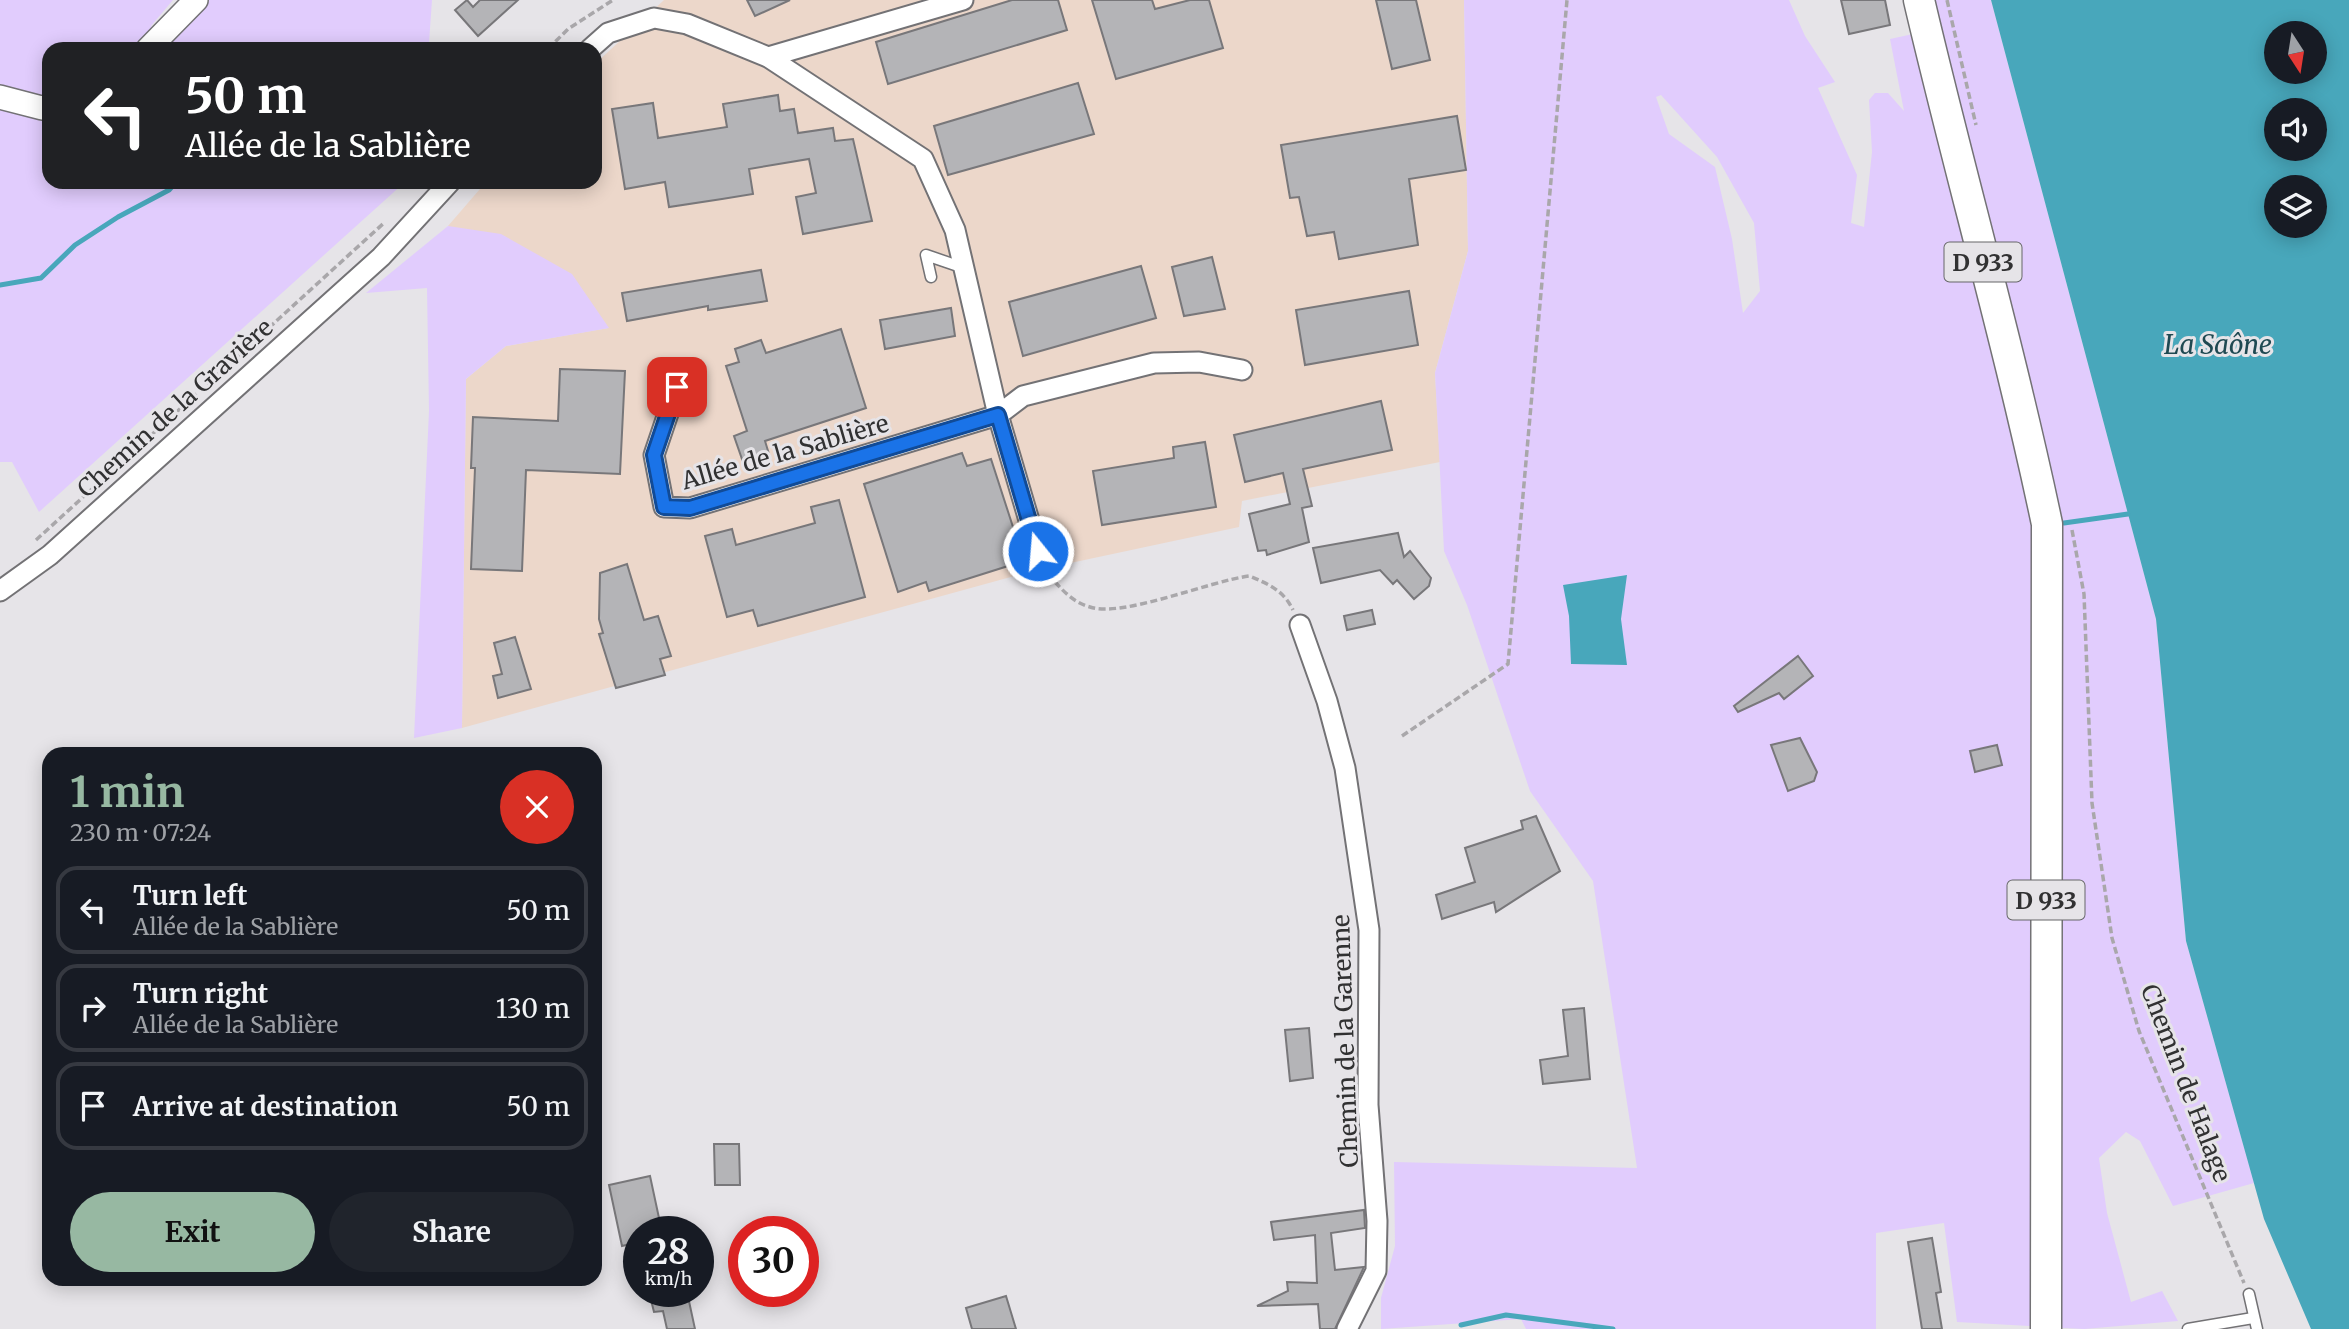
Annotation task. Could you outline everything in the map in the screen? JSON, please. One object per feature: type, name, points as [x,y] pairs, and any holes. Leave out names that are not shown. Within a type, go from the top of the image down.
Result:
[{"type":"main road","name":"D 933","points":[[1919,0],[1959,170],[2029,437],[2047,524],[2046,1329]]},
{"type":"street","points":[[155,42],[196,0]]},
{"type":"street","points":[[768,57],[963,0]]},
{"type":"street","points":[[598,42],[608,33],[659,9],[687,24],[768,57],[923,159],[955,230],[998,415],[1043,568]]},
{"type":"street","points":[[0,97],[42,108]]},
{"type":"street","name":"Chemin de la Gravière","points":[[0,591],[50,555],[381,257],[444,189]]},
{"type":"street","points":[[998,415],[1023,396],[1154,363],[1199,362],[1242,370]]},
{"type":"street","name":"Allée de la Sablière","points":[[677,387],[654,455],[664,507],[690,508],[998,415]]},
{"type":"street","name":"Chemin de la Garenne","points":[[1300,625],[1327,701],[1345,768],[1369,930],[1368,1105],[1377,1221],[1376,1271],[1347,1329]]},
{"type":"lane","points":[[931,277],[926,255],[964,268]]},
{"type":"lane","points":[[2249,1294],[2257,1329]]},
{"type":"lane","points":[[2188,1329],[2253,1318]]},
{"type":"path","points":[[555,42],[568,29],[612,0]]},
{"type":"path","points":[[1402,736],[1508,664],[1567,0]]},
{"type":"path","points":[[29,547],[387,220]]},
{"type":"path","points":[[1043,568],[1065,594],[1092,608],[1133,605],[1227,579],[1249,576],[1270,584],[1287,598],[1300,625]]},
{"type":"path","name":"Chemin de Halage","points":[[2084,594],[2092,803],[2112,938],[2139,1031],[2249,1294]]},
{"type":"shaded area","points":[[0,0],[173,0],[151,26],[163,42],[42,42],[42,189],[397,189],[39,512],[12,462],[0,462]]},
{"type":"shaded area","points":[[209,0],[432,0],[429,42],[171,42]]},
{"type":"shaded area","points":[[664,0],[1464,0],[1468,251],[1435,373],[1440,462],[1242,501],[1239,527],[1033,571],[462,728],[466,379],[506,346],[608,328],[448,226],[480,189],[602,189],[602,58]]},
{"type":"shaded area","points":[[1464,0],[1789,0],[1805,36],[1835,82],[1818,88],[1857,175],[1851,223],[1864,227],[1872,152],[1869,100],[1875,93],[1888,93],[1904,111],[1890,39],[1913,34],[1934,0],[1991,0],[2156,619],[2186,941],[2254,1183],[2173,1206],[2140,1141],[2126,1132],[2099,1158],[2107,1213],[2131,1302],[2162,1291],[2178,1321],[2084,1329],[1957,1322],[1944,1223],[1876,1233],[1876,1329],[1526,1329],[1521,1319],[1381,1329],[1381,1298],[1395,1246],[1394,1162],[1637,1168],[1593,881],[1530,791],[1467,605],[1444,551],[1435,373],[1468,251]],"holes":[[[1661,95],[1717,157],[1754,223],[1760,291],[1743,313],[1732,239],[1715,167],[1669,134],[1656,97]]]},
{"type":"shaded area","points":[[448,226],[501,234],[572,274],[609,328],[506,346],[466,379],[462,728],[414,738],[429,411],[427,288],[366,293]]},
{"type":"water","name":"La Saône","points":[[1991,0],[2349,0],[2349,1329],[2311,1329],[2264,1219],[2186,941],[2156,619]]},
{"type":"water","points":[[1627,575],[1621,619],[1627,665],[1571,664],[1569,616],[1563,585]]},
{"type":"building","points":[[467,0],[473,7],[480,0],[518,0],[478,36],[455,10]]},
{"type":"building","points":[[747,0],[790,0],[755,16]]},
{"type":"building","points":[[1012,0],[1058,0],[1067,30],[888,84],[876,42]]},
{"type":"building","points":[[1092,0],[1152,0],[1155,9],[1190,0],[1209,0],[1223,48],[1116,79]]},
{"type":"building","points":[[1376,0],[1416,0],[1430,60],[1392,69]]},
{"type":"building","points":[[1841,0],[1885,0],[1890,25],[1849,34]]},
{"type":"building","points":[[1078,83],[1094,134],[948,175],[934,126]]},
{"type":"building","points":[[778,95],[780,111],[794,109],[798,133],[833,128],[835,141],[853,139],[872,221],[803,234],[796,197],[816,193],[809,159],[749,169],[753,194],[669,207],[665,182],[625,189],[612,109],[653,103],[658,138],[727,127],[723,104]]},
{"type":"building","points":[[1457,116],[1466,170],[1409,179],[1418,245],[1339,259],[1334,232],[1307,236],[1299,197],[1290,198],[1281,145]]},
{"type":"building","points":[[1212,257],[1225,309],[1184,316],[1172,267]]},
{"type":"building","points":[[1141,266],[1156,318],[1023,356],[1009,302]]},
{"type":"building","points":[[761,270],[767,301],[708,310],[708,306],[627,321],[622,293]]},
{"type":"building","points":[[1409,291],[1418,345],[1305,365],[1296,310]]},
{"type":"building","points":[[951,308],[955,336],[885,349],[880,320]]},
{"type":"building","points":[[841,329],[866,408],[765,441],[769,454],[743,462],[734,436],[747,431],[726,366],[739,362],[735,349],[761,340],[766,353]]},
{"type":"building","points":[[560,369],[625,371],[620,474],[526,470],[522,571],[471,569],[475,468],[471,468],[473,417],[558,421]]},
{"type":"building","points":[[1381,401],[1392,450],[1303,469],[1312,506],[1302,508],[1309,542],[1267,555],[1266,550],[1258,551],[1249,514],[1290,504],[1283,473],[1245,482],[1234,435]]},
{"type":"building","points":[[1205,442],[1216,507],[1102,525],[1093,471],[1174,458],[1173,447]]},
{"type":"building","points":[[962,453],[967,466],[991,459],[1024,561],[929,591],[926,582],[898,592],[864,484]]},
{"type":"building","points":[[839,500],[865,597],[758,626],[753,610],[727,617],[705,536],[732,529],[736,545],[815,523],[811,507]]},
{"type":"building","points":[[1398,533],[1404,557],[1410,551],[1431,578],[1429,586],[1414,599],[1397,580],[1393,584],[1380,570],[1321,583],[1313,548]]},
{"type":"building","points":[[627,564],[644,620],[658,616],[671,656],[660,659],[665,675],[616,688],[599,634],[603,633],[599,619],[600,573]]},
{"type":"building","points":[[1372,610],[1375,624],[1347,630],[1344,616]]},
{"type":"building","points":[[515,637],[531,689],[498,698],[493,676],[502,674],[494,643]]},
{"type":"building","points":[[1798,656],[1813,676],[1784,699],[1779,693],[1738,712],[1734,706]]},
{"type":"building","points":[[1800,738],[1817,772],[1814,781],[1788,791],[1771,745]]},
{"type":"building","points":[[1997,745],[2002,765],[1975,772],[1970,751]]},
{"type":"building","points":[[1536,816],[1560,871],[1496,912],[1494,902],[1442,919],[1436,895],[1475,882],[1465,848],[1523,829],[1521,821]]},
{"type":"building","points":[[1584,1008],[1590,1079],[1543,1084],[1540,1060],[1568,1056],[1563,1010]]},
{"type":"building","points":[[1309,1028],[1313,1078],[1290,1081],[1285,1030]]},
{"type":"building","points":[[714,1144],[739,1144],[740,1185],[715,1185]]},
{"type":"building","points":[[650,1176],[659,1216],[623,1216],[622,1246],[609,1185]]},
{"type":"building","points":[[1364,1210],[1365,1228],[1331,1233],[1335,1270],[1364,1267],[1335,1329],[1320,1329],[1318,1304],[1257,1306],[1288,1291],[1287,1282],[1317,1283],[1315,1235],[1274,1240],[1271,1222]]},
{"type":"building","points":[[1932,1238],[1941,1292],[1936,1293],[1942,1329],[1922,1329],[1908,1242]]},
{"type":"building","points":[[1006,1296],[1016,1329],[972,1329],[966,1308]]},
{"type":"building","points":[[653,1307],[690,1307],[695,1329],[667,1329],[663,1311],[654,1312]]},
{"type":"waterway","points":[[0,285],[41,278],[75,245],[118,217],[170,189]]},
{"type":"waterway","points":[[2064,523],[2128,514]]},
{"type":"waterway","points":[[1461,1325],[1506,1315],[1613,1329]]},
{"type":"route","points":[[677,387],[654,455],[664,507],[690,508],[998,415],[1038,551]]}]
